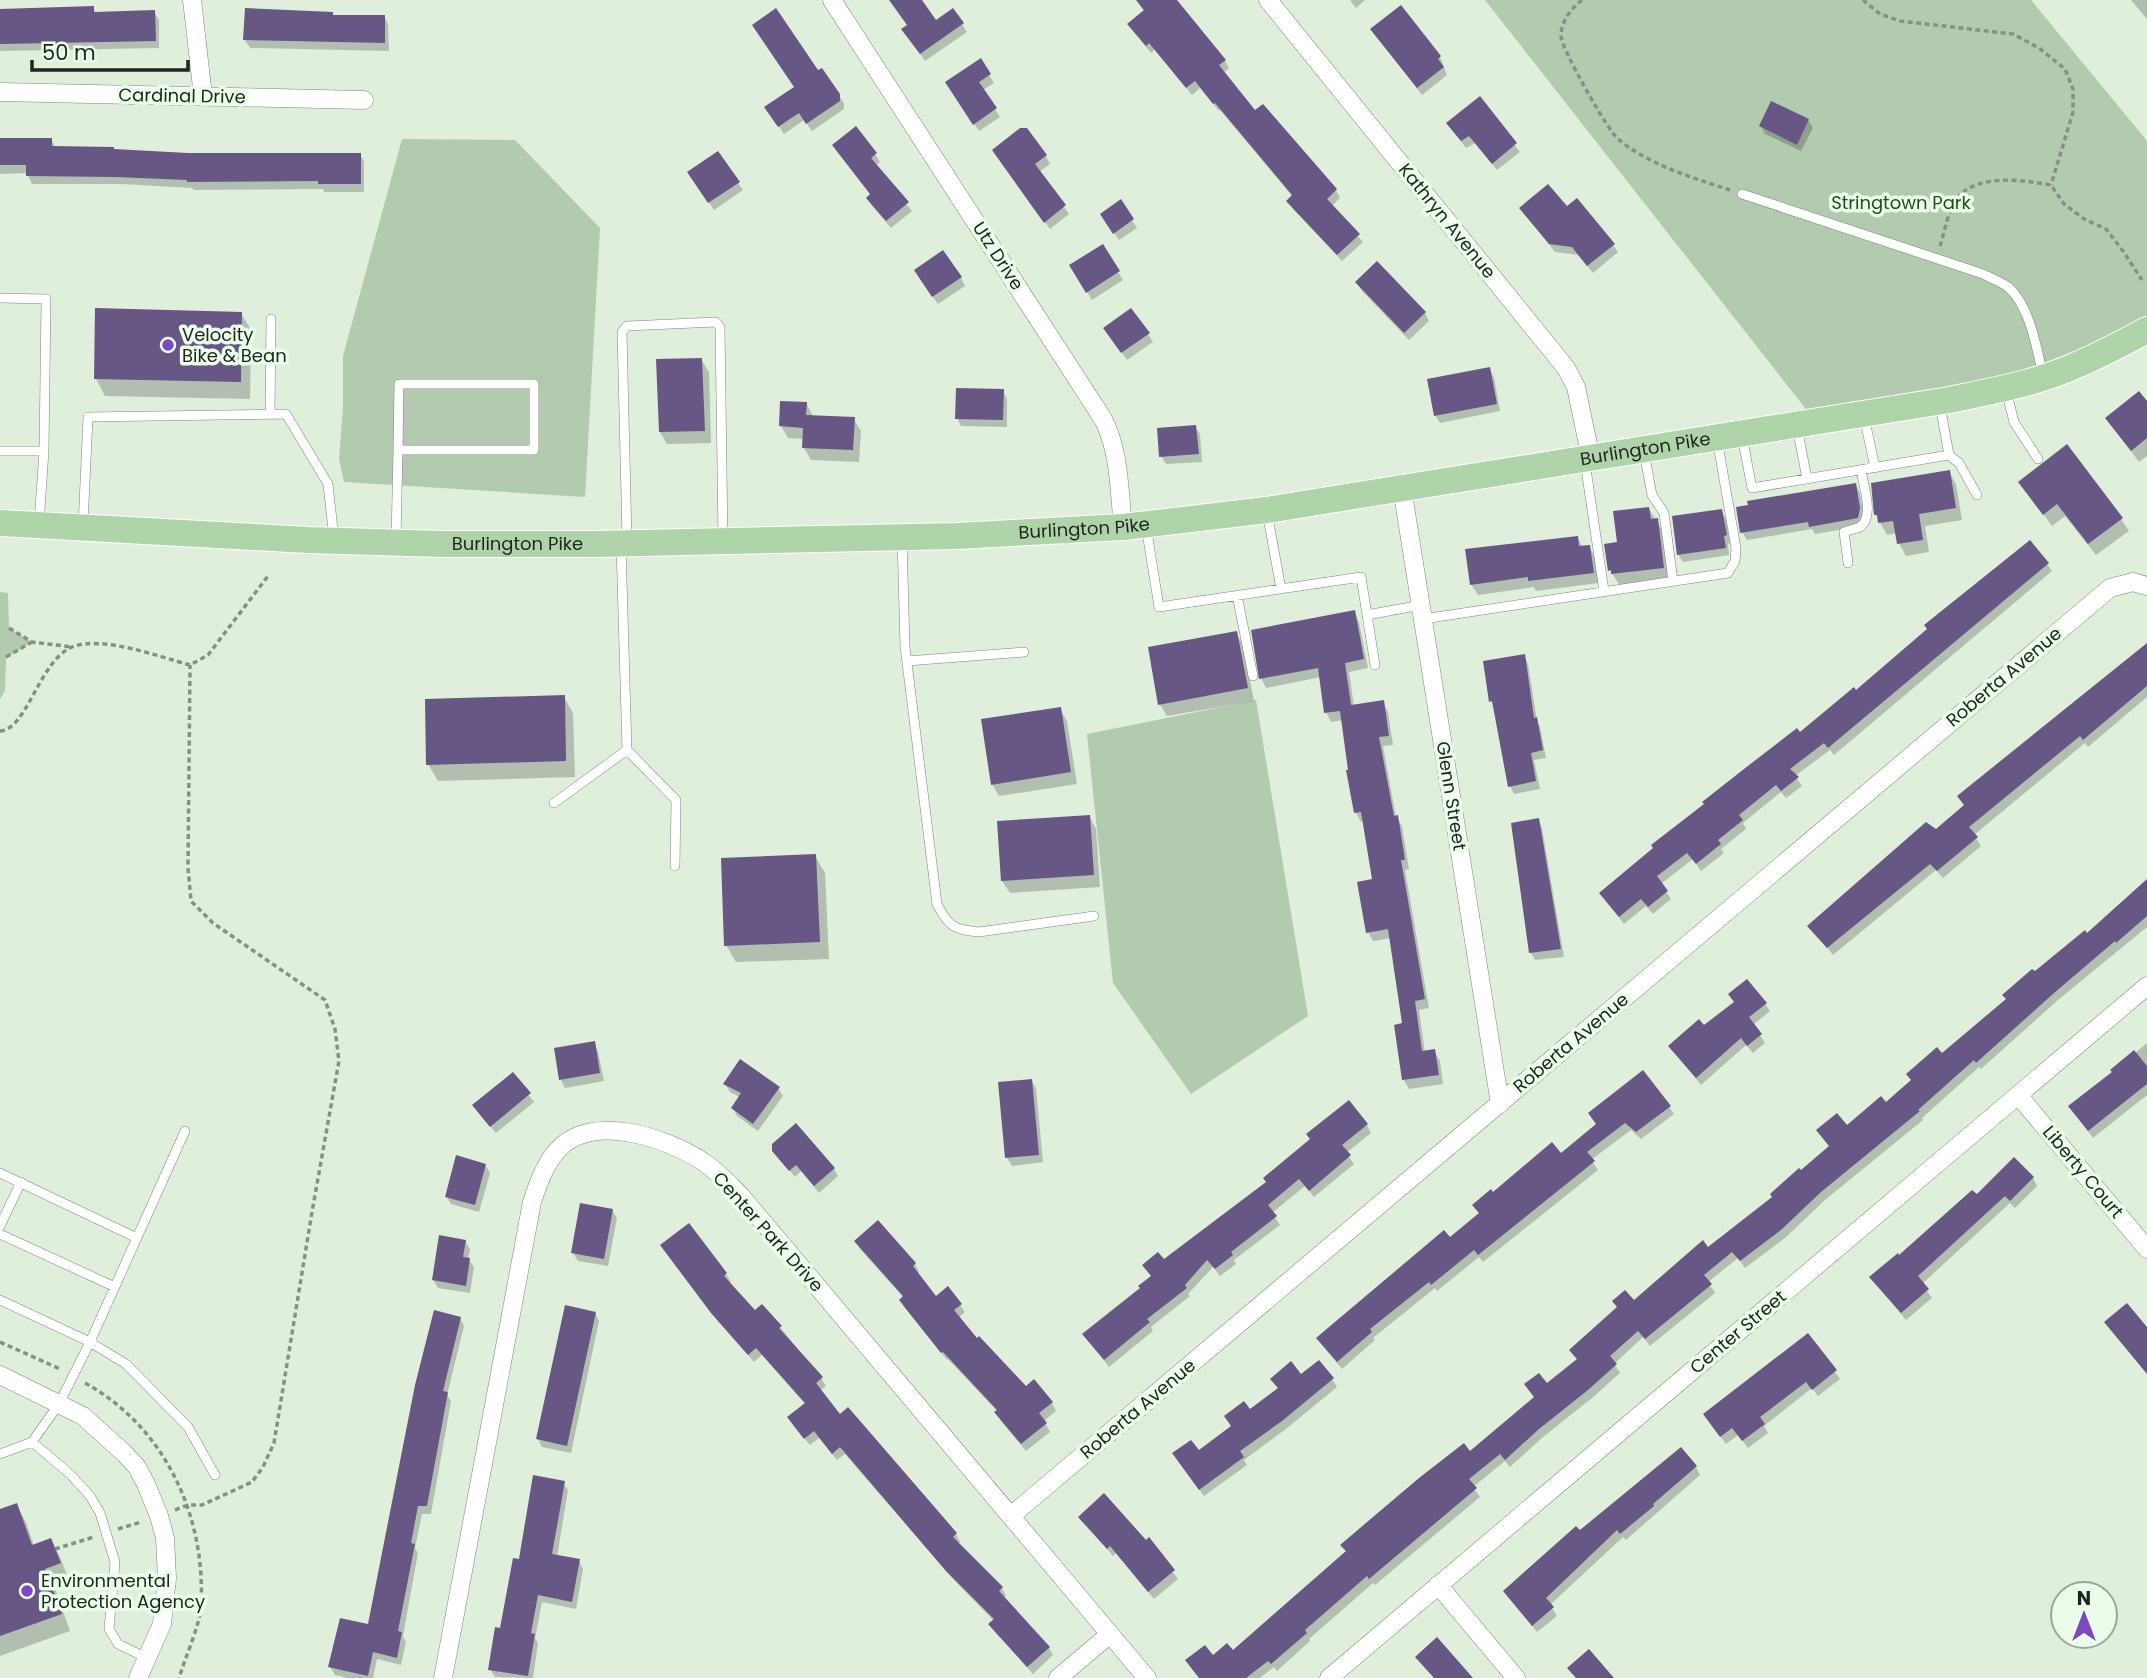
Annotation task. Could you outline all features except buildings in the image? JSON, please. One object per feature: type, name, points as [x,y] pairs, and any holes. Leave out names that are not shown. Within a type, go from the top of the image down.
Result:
[{"type":"main road","name":"Burlington Pike","points":[[0,523],[334,541],[624,543],[902,537],[1134,526],[1267,510],[1588,460],[2006,389],[2078,365],[2147,330]]},
{"type":"street","points":[[192,0],[203,96]]},
{"type":"street","name":"Utz Drive","points":[[832,0],[1103,419],[1112,436],[1134,526]]},
{"type":"street","name":"Kathryn Avenue","points":[[1268,0],[1566,368],[1576,387],[1588,460]]},
{"type":"street","name":"Cardinal Drive","points":[[0,92],[363,100]]},
{"type":"street","name":"Glenn Street","points":[[1402,488],[1500,1104]]},
{"type":"street","name":"Roberta Avenue","points":[[1012,1515],[2110,587],[2141,584]]},
{"type":"street","name":"Center Street","points":[[1329,1678],[2147,986]]},
{"type":"street","name":"Liberty Court","points":[[2018,1095],[2147,1249]]},
{"type":"street","name":"Center Park Drive","points":[[443,1678],[532,1202],[542,1173],[556,1152],[574,1139],[589,1133],[606,1131],[626,1132],[678,1147],[718,1173],[741,1196],[1147,1678]]},
{"type":"street","points":[[0,1375],[83,1416],[124,1453],[146,1484],[159,1516],[167,1557],[166,1600],[162,1624],[138,1678]]},
{"type":"street","points":[[1438,1585],[1516,1678]]},
{"type":"street","points":[[1058,1678],[1110,1634]]},
{"type":"lane","points":[[1742,194],[1983,274],[2009,288],[2024,310],[2034,333],[2043,378]]},
{"type":"lane","points":[[0,298],[46,299],[44,452],[39,525]]},
{"type":"lane","points":[[270,414],[271,319]]},
{"type":"lane","points":[[675,866],[676,800],[627,750],[622,332],[627,326],[716,322],[720,327],[723,541]]},
{"type":"lane","points":[[397,542],[398,450],[399,384],[534,384],[534,450],[398,450]]},
{"type":"lane","points":[[2006,389],[2018,430],[2038,459]]},
{"type":"lane","points":[[1940,401],[1949,455],[1959,463],[1977,495]]},
{"type":"lane","points":[[82,528],[88,417],[286,414],[328,484],[334,541]]},
{"type":"lane","points":[[1864,414],[1875,468]]},
{"type":"lane","points":[[1797,425],[1807,480]]},
{"type":"lane","points":[[1730,436],[1752,488],[1949,455]]},
{"type":"lane","points":[[1367,615],[1422,612],[1604,591],[1728,573],[1735,561],[1736,548],[1730,436]]},
{"type":"lane","points":[[1644,450],[1653,495],[1664,513],[1673,581]]},
{"type":"lane","points":[[0,451],[44,452]]},
{"type":"lane","points":[[1588,460],[1604,591]]},
{"type":"lane","points":[[1848,563],[1843,532],[1860,527],[1867,519],[1868,508],[1861,470]]},
{"type":"lane","points":[[1267,510],[1281,589]]},
{"type":"lane","points":[[1134,526],[1159,607],[1361,578],[1375,665]]},
{"type":"lane","points":[[902,537],[907,661],[937,904],[947,923],[963,931],[979,932],[1094,916]]},
{"type":"lane","points":[[1237,596],[1253,676]]},
{"type":"lane","points":[[907,661],[1024,652]]},
{"type":"lane","points":[[554,803],[627,750]]},
{"type":"lane","points":[[0,1454],[33,1442],[59,1404],[186,1131]]},
{"type":"lane","points":[[0,1172],[136,1238]]},
{"type":"lane","points":[[0,1226],[21,1182]]},
{"type":"lane","points":[[0,1234],[115,1287]]},
{"type":"lane","points":[[0,1300],[90,1342],[126,1364],[188,1427],[215,1475]]},
{"type":"lane","points":[[33,1442],[70,1474],[90,1496],[108,1533],[115,1562],[110,1629],[118,1644],[146,1658]]},
{"type":"path","points":[[1582,0],[1568,12],[1561,37],[1571,63],[1616,138],[1667,170],[1742,194]]},
{"type":"path","points":[[1863,0],[1880,14],[1900,21],[2013,34],[2039,48],[2065,69],[2073,89],[2073,112],[2051,186]]},
{"type":"path","points":[[1936,258],[1955,200],[1974,184],[2024,180],[2051,186],[2064,204],[2084,219],[2106,229],[2142,280]]},
{"type":"path","points":[[9,628],[33,642],[72,647],[104,643],[190,665],[208,655],[268,576]]},
{"type":"path","points":[[6,657],[33,642]]},
{"type":"path","points":[[0,731],[20,720],[48,667],[72,647]]},
{"type":"path","points":[[55,1549],[188,1505],[202,1504],[253,1482],[263,1467],[274,1443],[339,1061],[335,1029],[325,1000],[213,923],[191,901],[188,868],[190,665]]},
{"type":"path","points":[[179,1678],[201,1608],[200,1562],[188,1505]]},
{"type":"green space","name":"Stringtown Park","points":[[1485,0],[2031,0],[2147,141],[2147,330],[2078,365],[1816,422]]},
{"type":"green space","points":[[402,139],[515,140],[600,228],[585,497],[344,482],[339,459],[343,356]]},
{"type":"green space","points":[[0,592],[8,593],[9,628],[32,642],[6,658],[5,691],[0,699]]},
{"type":"green space","points":[[1256,700],[1308,1016],[1191,1094],[1113,983],[1087,734]]},
{"type":"place","name":"Velocity Bike & Bean","points":[[168,345]]},
{"type":"place","name":"Environmental Protection Agency","points":[[27,1591]]}]
